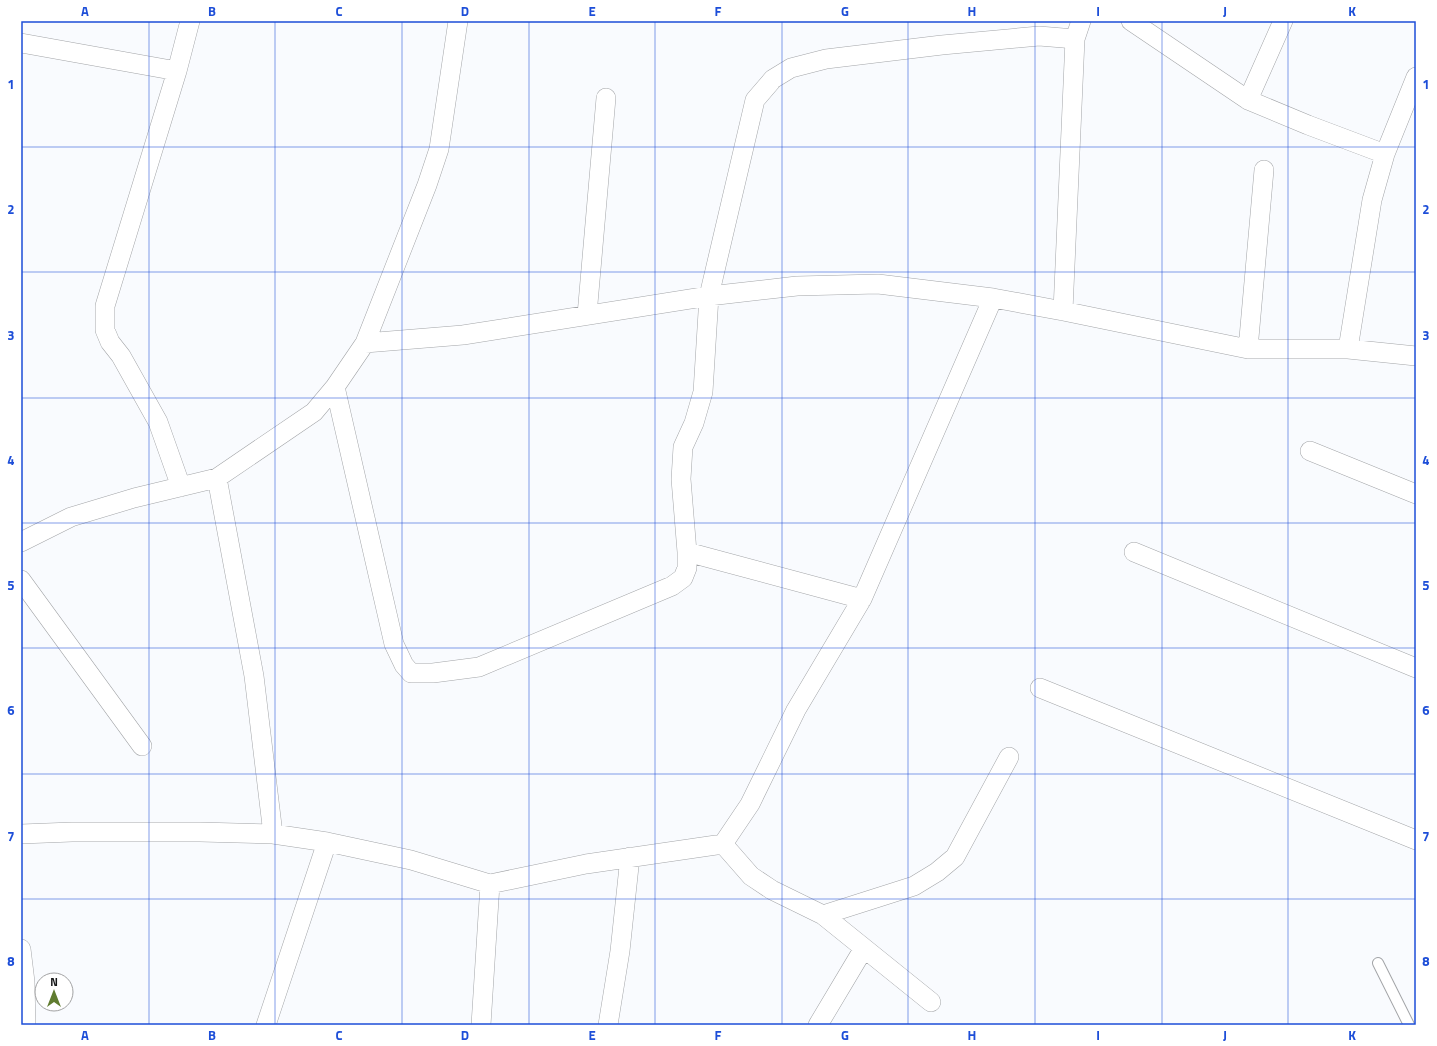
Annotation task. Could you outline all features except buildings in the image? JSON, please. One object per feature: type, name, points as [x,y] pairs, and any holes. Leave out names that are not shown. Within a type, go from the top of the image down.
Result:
[{"type":"street","points":[[180,487],[158,422],[121,356],[110,342],[106,330],[106,306],[190,21]]},
{"type":"street","points":[[21,542],[71,517],[134,498],[217,478],[314,412],[335,387],[364,343],[427,185],[439,149],[458,21]]},
{"type":"street","points":[[1063,311],[1075,39],[1081,21]]},
{"type":"street","points":[[1131,21],[1248,100],[1308,125],[1386,154]]},
{"type":"street","points":[[1248,100],[1283,21]]},
{"type":"street","points":[[335,387],[394,644],[404,665],[411,673],[433,674],[479,667],[672,586],[683,578],[687,568],[687,552],[680,478],[683,447],[694,423],[703,392],[709,296],[755,100],[772,79],[791,68],[826,59],[942,45],[1039,36],[1075,39]]},
{"type":"street","points":[[21,43],[176,71]]},
{"type":"street","points":[[1348,349],[1372,200],[1386,154],[1416,77]]},
{"type":"street","points":[[587,315],[606,98]]},
{"type":"street","points":[[1248,349],[1264,170]]},
{"type":"street","points":[[364,343],[463,335],[709,296],[797,286],[878,284],[993,298],[1248,349],[1348,349],[1416,356]]},
{"type":"street","points":[[21,834],[72,832],[200,832],[272,834],[327,842],[410,860],[490,884],[586,864],[723,844],[750,804],[796,710],[862,599],[993,298]]},
{"type":"street","points":[[1310,451],[1416,494]]},
{"type":"street","points":[[217,478],[254,676],[272,834]]},
{"type":"street","points":[[687,552],[862,599]]},
{"type":"street","points":[[1134,552],[1416,668]]},
{"type":"street","points":[[21,580],[142,746]]},
{"type":"street","points":[[1040,688],[1416,840]]},
{"type":"street","points":[[823,915],[914,886],[937,872],[954,857],[1009,757]]},
{"type":"street","points":[[266,1025],[327,842]]},
{"type":"street","points":[[723,844],[751,876],[772,890],[823,915],[931,1002]]},
{"type":"street","points":[[608,1025],[620,951],[630,857]]},
{"type":"street","points":[[481,1025],[490,884]]},
{"type":"street","points":[[818,1025],[864,948]]},
{"type":"street","points":[[21,949],[25,982],[26,1025]]},
{"type":"lane","points":[[1378,963],[1409,1025]]}]
